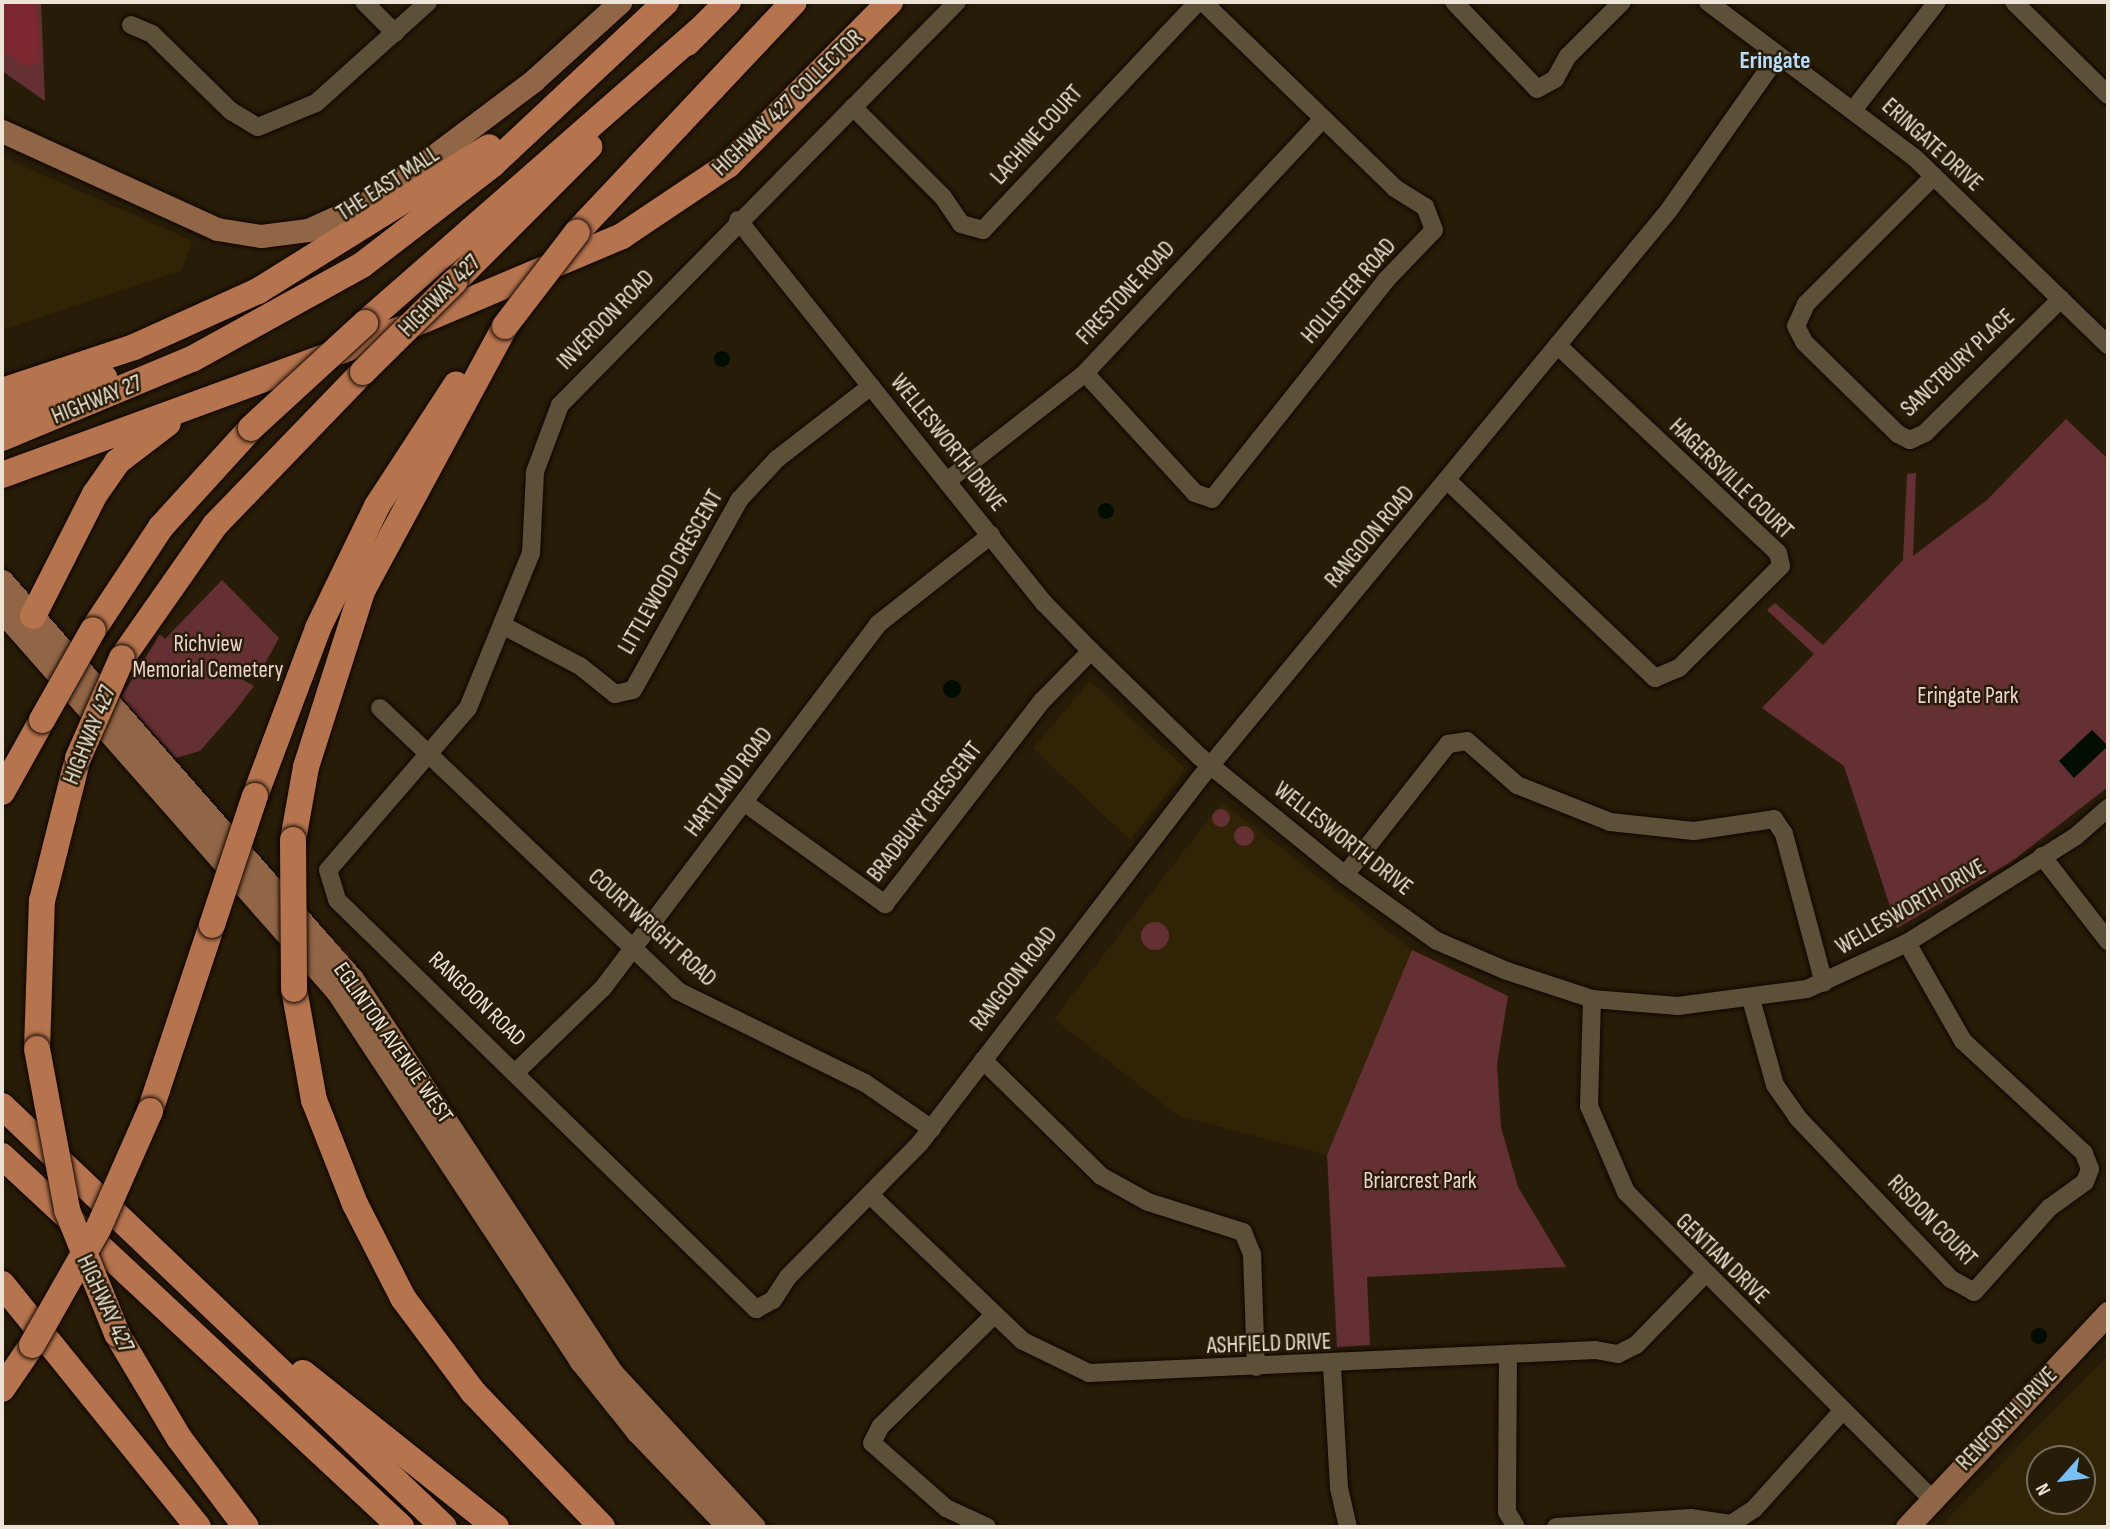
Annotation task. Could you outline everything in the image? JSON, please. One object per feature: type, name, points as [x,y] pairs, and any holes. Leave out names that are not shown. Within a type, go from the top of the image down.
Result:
[{"type":"highway","points":[[2,415],[116,374],[192,359],[384,251],[493,164],[666,2]]},
{"type":"highway","name":"HIGHWAY 427","points":[[246,1527],[179,1438],[117,1334],[64,1199],[37,1049],[43,901],[78,758],[122,658],[197,546],[363,372],[728,2]]},
{"type":"highway","points":[[2,1389],[32,1345],[98,1229],[150,1111],[255,796],[318,628],[377,506],[432,415],[505,326],[576,232],[794,2]]},
{"type":"highway","name":"HIGHWAY 427 COLLECTOR","points":[[258,381],[521,282],[644,224],[753,143],[890,2]]},
{"type":"highway","points":[[2,792],[93,631],[161,527],[251,428],[365,323],[699,31]]},
{"type":"highway","points":[[2,391],[134,347],[258,292],[450,174],[625,41]]},
{"type":"highway","points":[[505,326],[362,591],[306,767],[293,840],[294,989],[314,1100],[355,1204],[403,1298],[474,1392],[603,1527]]},
{"type":"highway","name":"HIGHWAY 27","points":[[2,438],[192,359]]},
{"type":"highway","points":[[2,475],[258,381]]},
{"type":"highway","points":[[33,616],[117,462],[154,430],[258,381]]},
{"type":"highway","points":[[2,1106],[150,1244],[444,1527]]},
{"type":"highway","points":[[2,1156],[401,1527]]},
{"type":"highway","points":[[150,1244],[496,1527]]},
{"type":"highway","points":[[2,1284],[198,1527]]},
{"type":"main road","name":"THE EAST MALL","points":[[2,131],[218,229],[261,236],[308,230],[363,205],[427,161],[533,81],[620,2]]},
{"type":"main road","name":"EGLINTON AVENUE WEST","points":[[2,581],[352,979],[583,1336],[648,1418],[754,1527]]},
{"type":"main road","name":"EGLINTON AVENUE WEST","points":[[2,611],[337,991],[581,1361],[645,1440],[730,1527]]},
{"type":"main road","name":"RENFORTH DRIVE","points":[[1908,1527],[1931,1498],[2108,1313]]},
{"type":"street","points":[[364,2],[395,33]]},
{"type":"street","points":[[131,25],[152,34],[231,111],[258,127],[316,103],[428,2]]},
{"type":"street","name":"INVERDON ROAD","points":[[430,754],[468,708],[531,553],[540,451],[560,405],[738,220],[957,2]]},
{"type":"street","name":"LACHINE COURT","points":[[853,107],[943,197],[961,224],[983,230],[1200,2]]},
{"type":"street","name":"HOLLISTER ROAD","points":[[1084,373],[1195,493],[1207,500],[1220,495],[1252,446],[1434,230],[1425,207],[1322,120],[1200,2]]},
{"type":"street","points":[[1454,2],[1537,89],[1547,88],[1622,2]]},
{"type":"street","name":"ERINGATE DRIVE","points":[[1708,2],[1777,57],[1854,109],[1934,176],[2108,345]]},
{"type":"street","points":[[1854,109],[1937,2]]},
{"type":"street","points":[[2014,2],[2108,95]]},
{"type":"street","name":"RANGOON ROAD","points":[[430,754],[335,860],[328,870],[330,890],[756,1309],[774,1300],[788,1277],[932,1129],[1211,765],[1448,481],[1699,172],[1777,57]]},
{"type":"street","name":"FIRESTONE ROAD","points":[[947,481],[1084,373],[1322,120]]},
{"type":"street","name":"SANCTBURY PLACE","points":[[1934,176],[1805,304],[1796,326],[1804,342],[1898,434],[1910,440],[1925,433],[2061,299]]},
{"type":"street","name":"WELLESWORTH DRIVE","points":[[738,220],[991,536],[1091,651],[1211,765],[1345,875],[1437,941],[1592,999],[1678,1006],[1751,999],[1824,983],[1907,943],[2042,856],[2108,808]]},
{"type":"street","name":"HAGERSVILLE COURT","points":[[1448,481],[1655,678],[1679,668],[1781,566],[1779,553],[1558,345]]},
{"type":"street","name":"LITTLEWOOD CRESCENT","points":[[504,625],[580,666],[615,694],[633,690],[739,500],[778,458],[871,386]]},
{"type":"street","name":"HARTLAND ROAD","points":[[517,1071],[603,988],[878,624],[991,536]]},
{"type":"street","name":"BRADBURY CRESCENT","points":[[745,803],[885,904],[1042,701],[1091,651]]},
{"type":"street","name":"COURTWRIGHT ROAD","points":[[380,708],[632,949],[701,1006],[865,1083],[932,1129]]},
{"type":"street","points":[[1345,875],[1448,744],[1467,741],[1517,785],[1609,822],[1694,831],[1774,818],[1784,834],[1824,983]]},
{"type":"street","points":[[2042,856],[2108,941]]},
{"type":"street","name":"RISDON COURT","points":[[1751,999],[1768,1068],[1797,1117],[1951,1279],[1974,1292],[2049,1208],[2085,1182],[2090,1169],[2084,1153],[1963,1041],[1907,943]]},
{"type":"street","name":"GENTIAN DRIVE","points":[[1592,999],[1589,1106],[1608,1163],[1645,1217],[1931,1498]]},
{"type":"street","points":[[983,1060],[1101,1176],[1147,1202],[1243,1232],[1252,1254],[1256,1367]]},
{"type":"street","name":"ASHFIELD DRIVE","points":[[870,1195],[994,1315],[1040,1353],[1089,1373],[1332,1366],[1629,1351],[1703,1276]]},
{"type":"street","points":[[987,1527],[946,1508],[872,1443],[880,1427],[994,1315]]},
{"type":"street","points":[[1508,1357],[1507,1512],[1516,1527]]},
{"type":"street","points":[[1332,1366],[1339,1488],[1348,1527]]},
{"type":"street","points":[[1556,1527],[1691,1518],[1731,1524],[1754,1509],[1843,1410]]},
{"type":"shaded area","points":[[2,2],[36,2],[39,61],[29,67],[2,51]]},
{"type":"shaded area","points":[[2,157],[193,241],[181,271],[2,330]]},
{"type":"shaded area","points":[[722,351],[728,353],[728,365],[722,367],[716,365],[714,359],[716,353]]},
{"type":"shaded area","points":[[1103,503],[1109,503],[1114,511],[1112,517],[1103,519],[1098,514],[1098,508]]},
{"type":"shaded area","points":[[952,680],[958,683],[961,689],[958,695],[952,698],[946,695],[943,689],[946,683]]},
{"type":"shaded area","points":[[1090,681],[1186,769],[1130,840],[1033,748]]},
{"type":"shaded area","points":[[2092,730],[2108,746],[2074,778],[2059,761]]},
{"type":"shaded area","points":[[1222,802],[1412,950],[1327,1155],[1179,1116],[1054,1019]]},
{"type":"shaded area","points":[[2039,1328],[2045,1330],[2045,1342],[2039,1344],[2033,1342],[2031,1336],[2033,1330]]},
{"type":"shaded area","points":[[2108,1355],[2108,1527],[1941,1527],[1958,1508]]},
{"type":"green space","points":[[2,2],[41,2],[45,101],[2,71]]},
{"type":"green space","name":"Eringate Park","points":[[2066,419],[2108,459],[2108,787],[2011,862],[1897,928],[1844,766],[1762,708],[1814,654],[1767,610],[1775,603],[1823,645],[1903,560],[1907,474],[1916,473],[1913,556],[1987,500]]},
{"type":"green space","name":"Richview Memorial Cemetery","points":[[222,580],[279,638],[263,667],[254,666],[241,679],[254,686],[235,711],[200,751],[176,758],[121,697],[160,634],[165,639]]},
{"type":"green space","points":[[1221,809],[1229,814],[1230,818],[1225,826],[1221,827],[1213,822],[1212,818],[1217,810]]},
{"type":"green space","points":[[1244,826],[1251,829],[1254,836],[1251,843],[1244,846],[1237,843],[1234,836],[1237,829]]},
{"type":"green space","points":[[308,914],[348,953],[379,1001]]},
{"type":"green space","points":[[1155,922],[1165,926],[1169,936],[1165,946],[1155,950],[1145,946],[1141,936],[1145,926]]},
{"type":"green space","name":"Briarcrest Park","points":[[1412,950],[1508,996],[1497,1064],[1501,1127],[1518,1187],[1566,1267],[1367,1277],[1370,1345],[1337,1347],[1327,1155]]},
{"type":"district","name":"Eringate","points":[[1775,61]]}]
